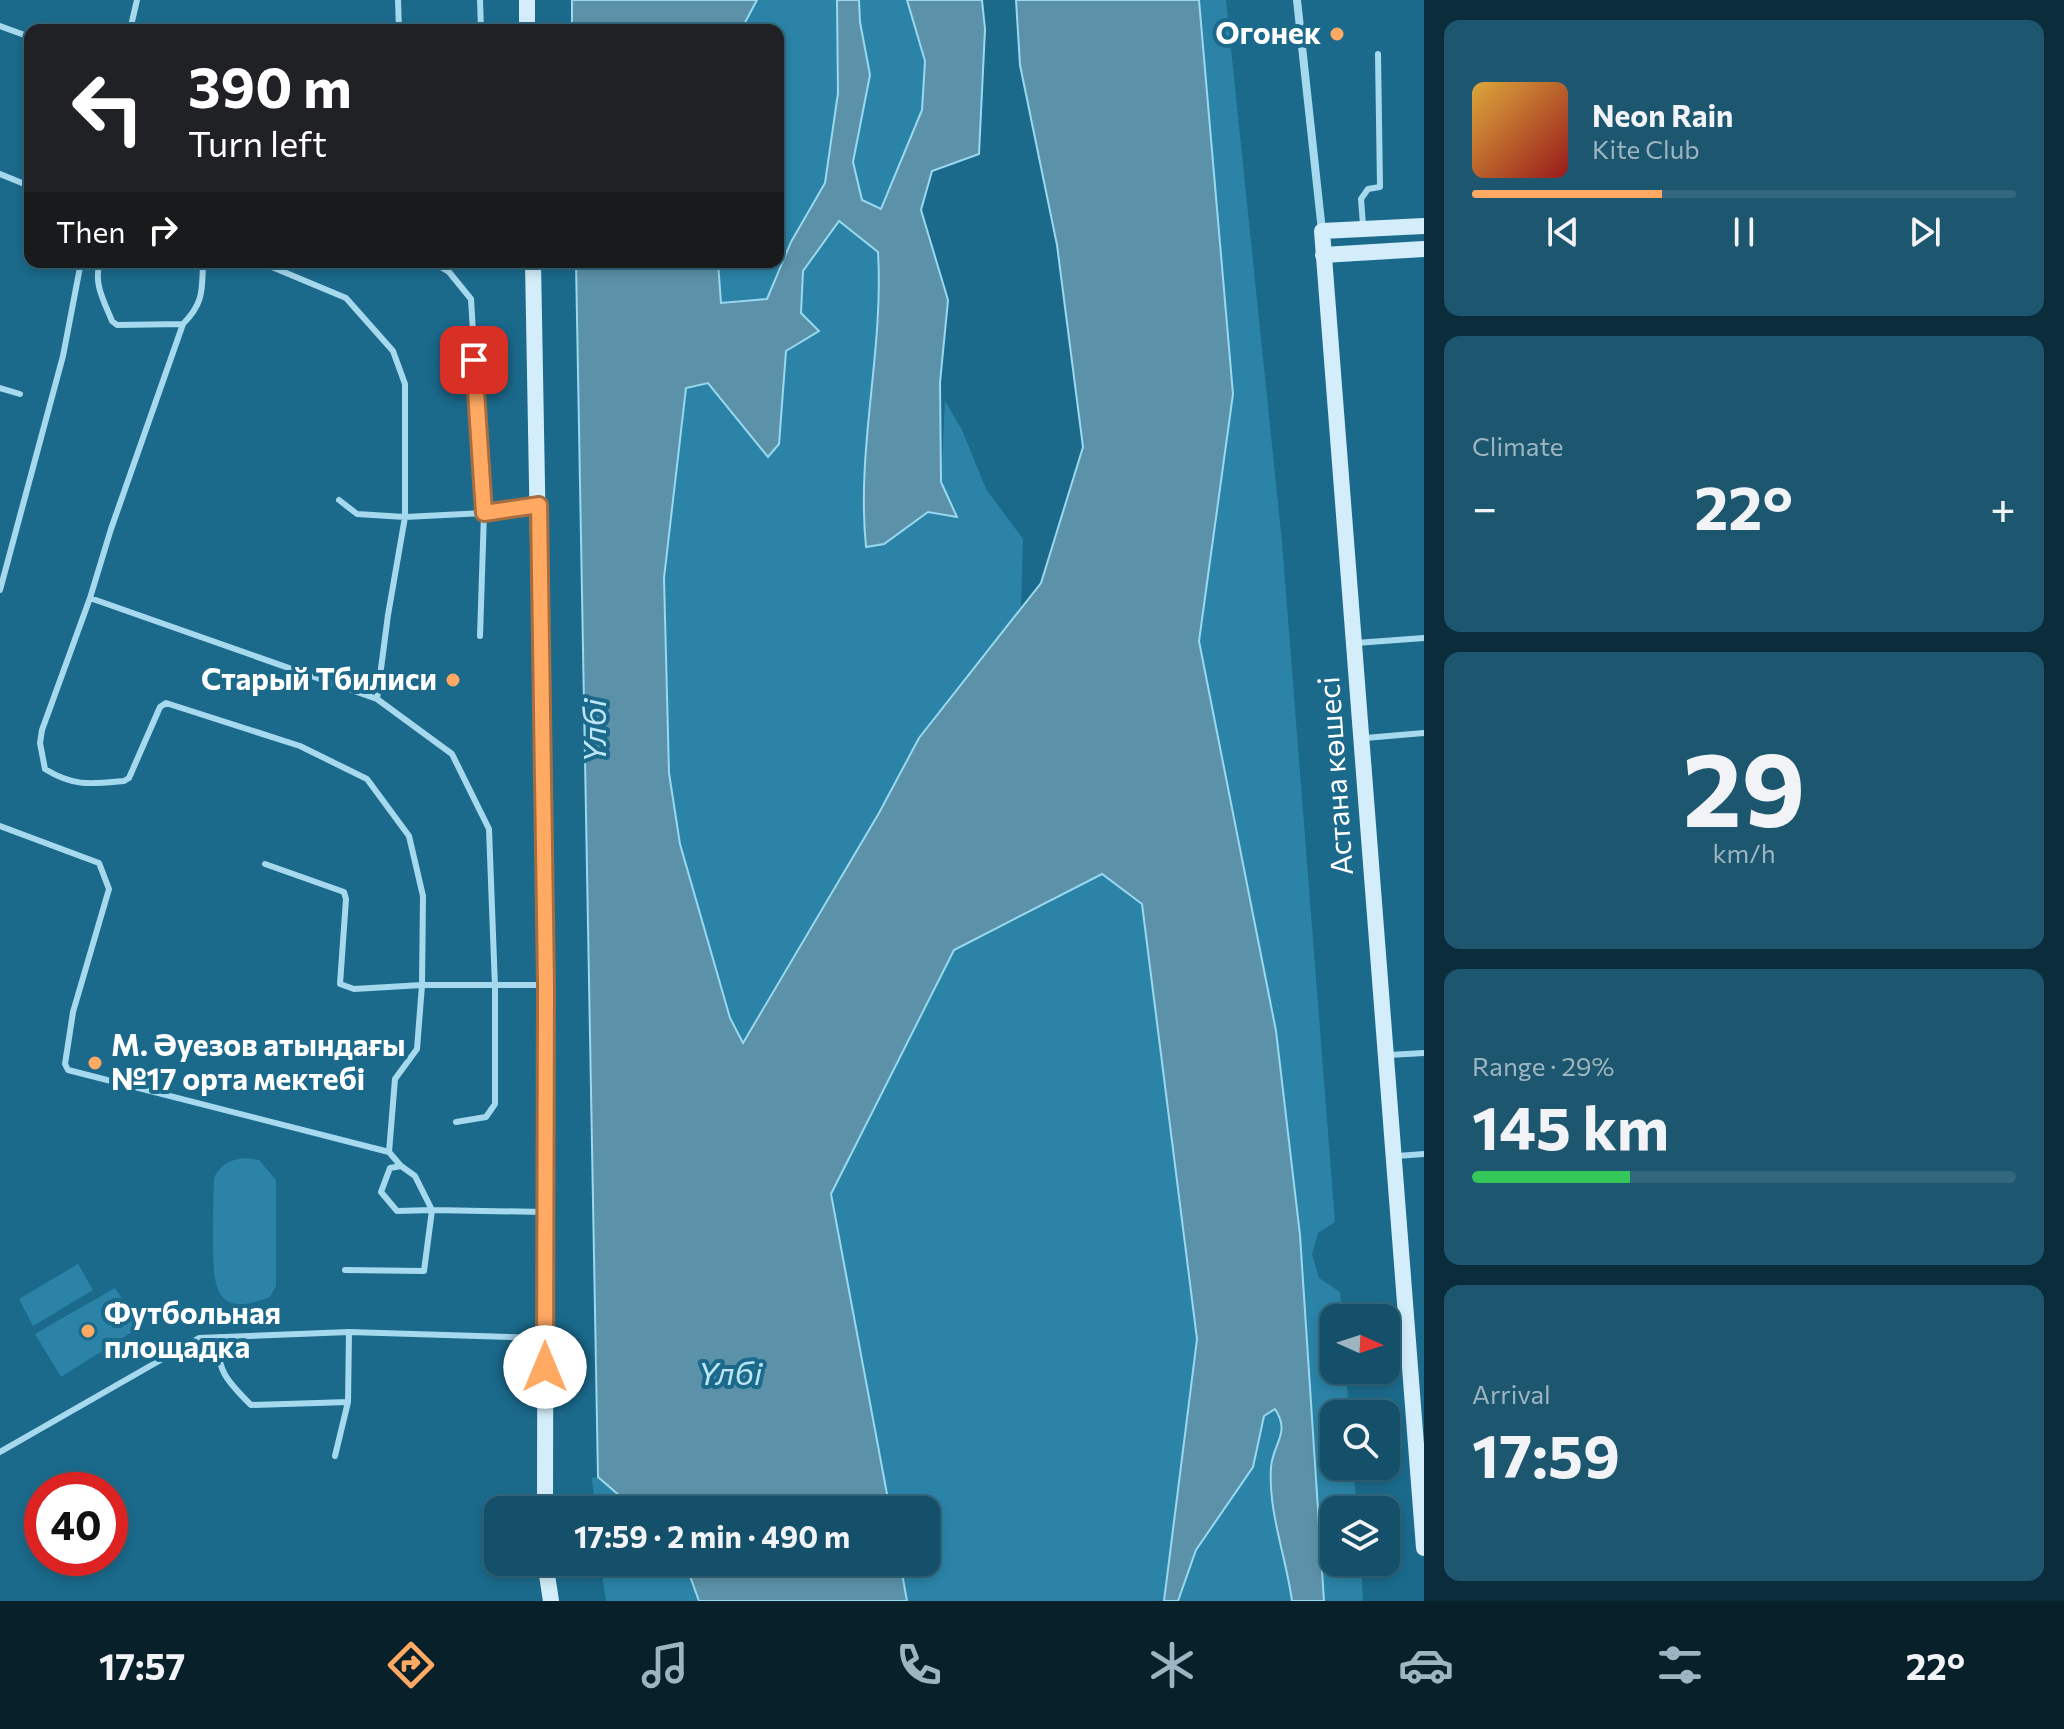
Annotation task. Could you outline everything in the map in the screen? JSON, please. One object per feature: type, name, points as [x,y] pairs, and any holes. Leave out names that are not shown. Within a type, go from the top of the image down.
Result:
[{"type":"main road","points":[[527,0],[527,24]]},
{"type":"main road","points":[[1322,231],[1424,226]]},
{"type":"main road","name":"Астана көшесі","points":[[1322,231],[1393,1156],[1420,1453],[1424,1548]]},
{"type":"main road","points":[[1323,255],[1424,249]]},
{"type":"main road","points":[[533,268],[546,985],[545,1496]]},
{"type":"main road","points":[[547,1576],[551,1601]]},
{"type":"street","name":"Астана көшесі","points":[[1297,0],[1322,231]]},
{"type":"lane","points":[[131,24],[137,0]]},
{"type":"lane","points":[[398,0],[399,24]]},
{"type":"lane","points":[[480,0],[481,24]]},
{"type":"lane","points":[[0,26],[24,35]]},
{"type":"lane","points":[[1364,229],[1361,199],[1368,189],[1380,187],[1378,54]]},
{"type":"lane","points":[[0,174],[24,184]]},
{"type":"lane","points":[[0,590],[63,356],[80,268]]},
{"type":"lane","points":[[98,268],[97,282],[112,321],[117,325],[183,324]]},
{"type":"lane","points":[[203,268],[201,296],[196,311],[183,324],[42,730],[40,743],[45,769],[62,779],[83,784],[124,781],[129,778],[160,707],[166,703],[300,746],[367,779],[409,836],[423,896],[422,985],[417,1049],[395,1079],[389,1152]]},
{"type":"lane","points":[[274,268],[346,298],[393,351],[405,384],[405,517],[377,699]]},
{"type":"lane","points":[[443,268],[471,299],[484,513],[480,636]]},
{"type":"lane","points":[[0,388],[20,394]]},
{"type":"lane","points":[[339,500],[357,514],[405,517],[484,513],[539,505]]},
{"type":"lane","points":[[90,598],[377,699],[452,754],[489,829],[495,987],[495,1104],[486,1117],[456,1122]]},
{"type":"lane","points":[[1354,643],[1424,638]]},
{"type":"lane","points":[[1361,739],[1424,733]]},
{"type":"lane","points":[[0,826],[99,863],[109,889],[73,1012],[65,1064],[68,1070],[389,1152],[415,1176],[432,1210],[424,1271],[345,1270]]},
{"type":"lane","points":[[265,864],[344,892],[340,984],[354,989],[422,985],[546,985]]},
{"type":"lane","points":[[1386,1055],[1424,1053]]},
{"type":"lane","points":[[1393,1156],[1424,1154]]},
{"type":"lane","points":[[401,1166],[390,1168],[381,1192],[397,1211],[545,1212]]},
{"type":"lane","points":[[0,1452],[199,1338],[349,1332],[544,1338]]},
{"type":"lane","points":[[335,1456],[348,1402],[349,1332]]},
{"type":"lane","points":[[220,1337],[217,1354],[227,1381],[251,1405],[348,1402]]},
{"type":"shaded area","points":[[757,0],[837,0],[838,93],[825,183],[784,259],[784,24],[744,24]]},
{"type":"shaded area","points":[[859,0],[907,0],[925,61],[922,110],[882,209],[862,200],[853,162],[870,75]]},
{"type":"shaded area","points":[[1199,0],[1226,0],[1282,542],[1335,1222],[1318,1233],[1312,1255],[1319,1278],[1340,1292],[1341,1304],[1320,1304],[1320,1384],[1347,1384],[1348,1400],[1320,1400],[1320,1480],[1354,1480],[1356,1496],[1320,1496],[1320,1540],[1300,1235],[1199,641],[1233,394]]},
{"type":"shaded area","points":[[839,221],[878,251],[877,326],[864,473],[866,547],[884,544],[928,512],[956,516],[941,482],[945,401],[962,430],[986,489],[1023,539],[1021,609],[919,738],[879,813],[742,1043],[730,1019],[680,844],[669,773],[664,578],[686,387],[708,383],[768,457],[779,444],[786,351],[801,313],[803,271]]},
{"type":"shaded area","points":[[718,268],[780,268],[767,299],[721,303]]},
{"type":"shaded area","points":[[1102,874],[1142,903],[1197,1339],[1164,1601],[907,1601],[903,1576],[940,1576],[940,1496],[887,1496],[831,1194],[954,950]]},
{"type":"shaded area","points":[[245,1158],[259,1160],[276,1180],[276,1286],[270,1297],[238,1304],[221,1295],[214,1273],[214,1178],[226,1164]]},
{"type":"shaded area","points":[[78,1264],[93,1290],[33,1326],[19,1299]]},
{"type":"shaded area","name":"Футбольная площадка","points":[[115,1288],[140,1327],[61,1377],[35,1334]]},
{"type":"shaded area","points":[[1275,1408],[1281,1432],[1272,1458],[1272,1501],[1292,1601],[1178,1601],[1196,1550],[1253,1467],[1264,1416]]},
{"type":"shaded area","points":[[598,1477],[620,1496],[594,1496],[592,1478]]},
{"type":"shaded area","points":[[602,1576],[690,1576],[699,1601],[606,1601]]},
{"type":"shaded area","points":[[1322,1576],[1362,1576],[1363,1601],[1324,1601]]},
{"type":"water","points":[[572,0],[757,0],[744,24],[572,24]]},
{"type":"water","name":"Үлбі","points":[[837,0],[859,0],[870,75],[853,162],[862,200],[881,209],[922,110],[925,61],[907,0],[982,0],[985,29],[979,154],[932,171],[921,210],[948,300],[940,383],[941,482],[957,517],[928,512],[884,544],[866,547],[864,473],[877,326],[878,252],[839,221],[803,271],[801,313],[819,331],[786,351],[779,444],[768,457],[708,383],[686,388],[664,578],[669,773],[680,844],[730,1018],[743,1043],[879,813],[919,738],[1041,583],[1083,447],[1057,245],[1020,65],[1016,0],[1199,0],[1233,394],[1199,641],[1276,1031],[1300,1235],[1324,1601],[1292,1601],[1272,1501],[1272,1459],[1281,1432],[1280,1417],[1275,1409],[1264,1416],[1253,1467],[1196,1550],[1178,1601],[1164,1601],[1197,1339],[1142,904],[1102,874],[954,950],[831,1194],[887,1496],[620,1496],[598,1477],[576,268],[718,268],[721,303],[767,299],[780,268],[784,268],[784,259],[791,242],[825,183],[838,93]]},
{"type":"water","points":[[690,1576],[903,1576],[907,1601],[699,1601]]},
{"type":"place","name":"Огонек","points":[[1337,34]]},
{"type":"place","name":"Старый Тбилиси","points":[[453,680]]},
{"type":"place","name":"М. Әуезов атындағы №17 орта мектебі","points":[[95,1063]]},
{"type":"place","name":"Футбольная площадка","points":[[88,1331]]},
{"type":"route","points":[[474,360],[484,513],[539,505],[546,985],[545,1367]]}]
